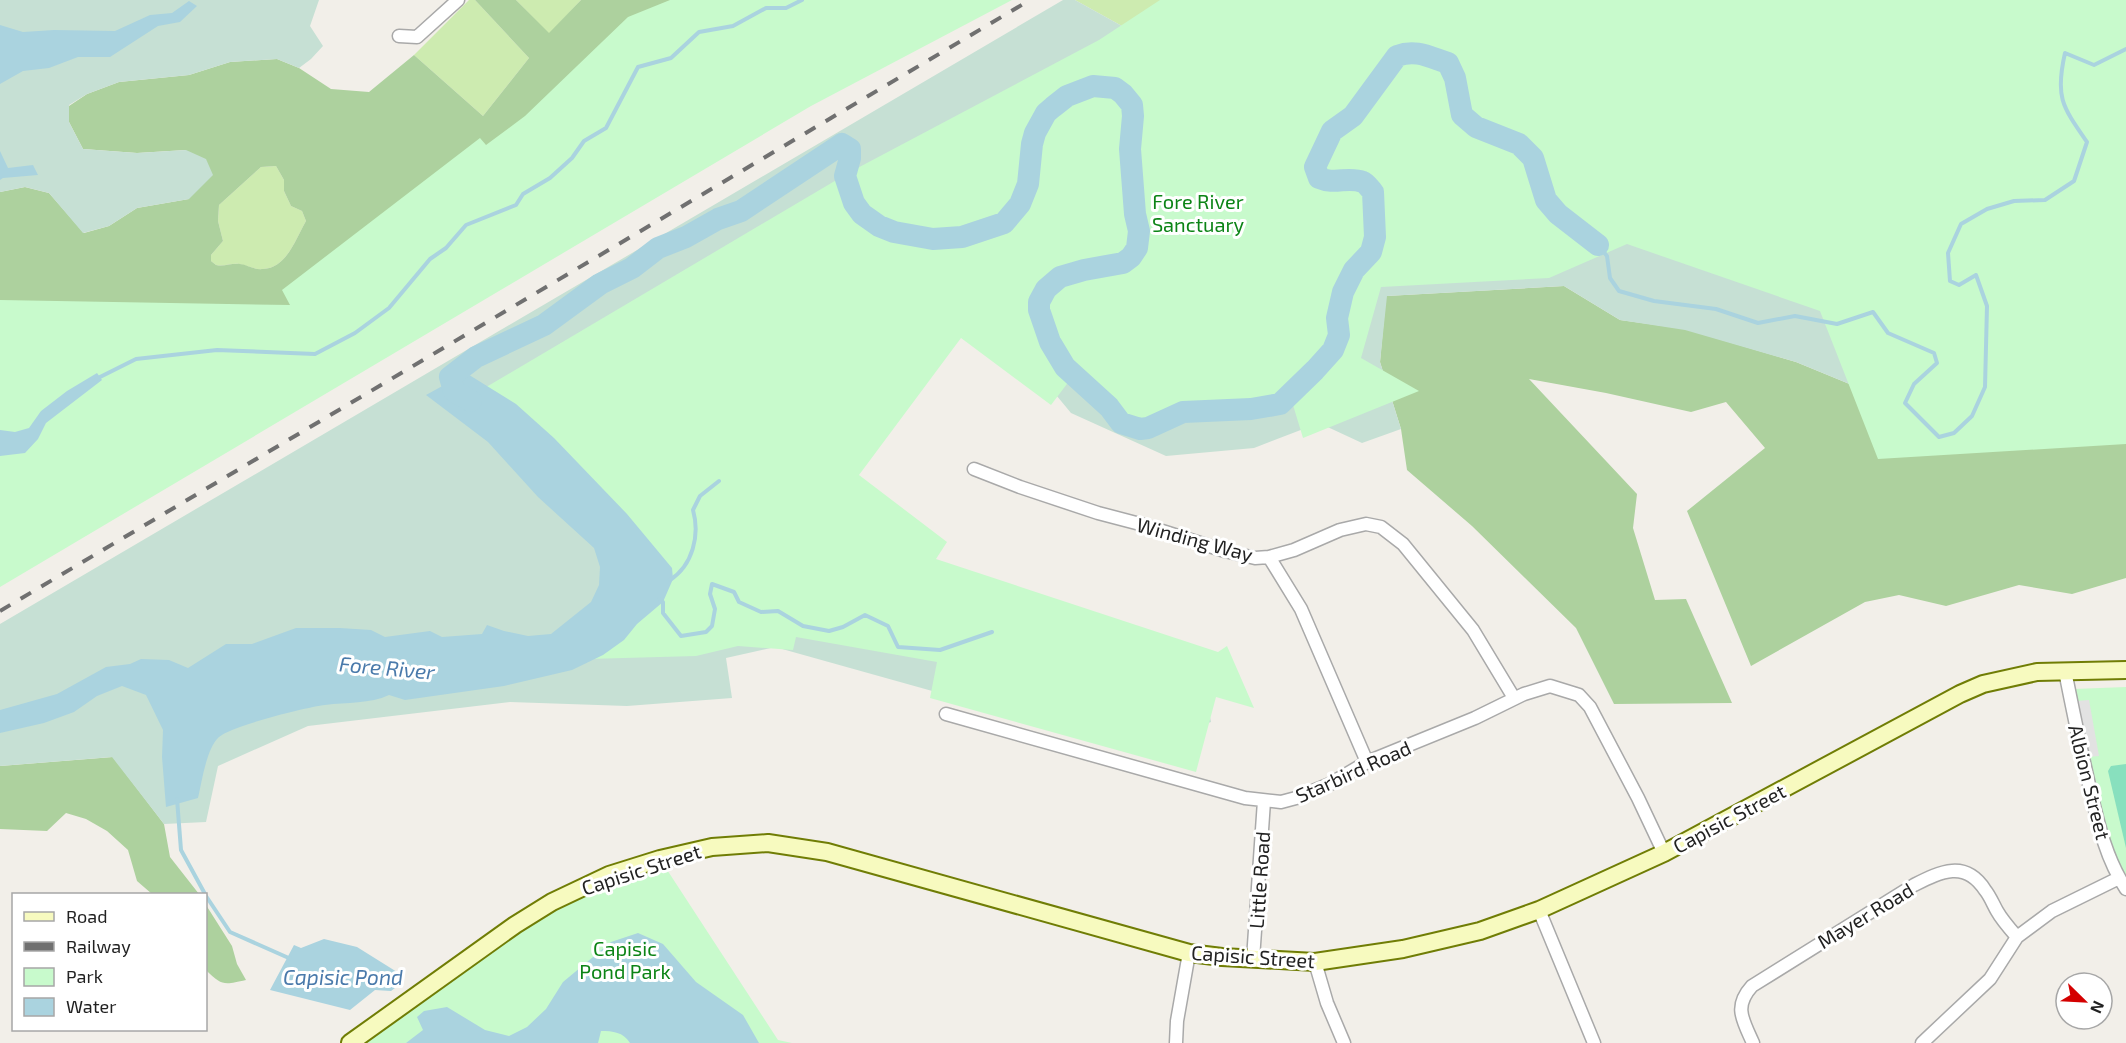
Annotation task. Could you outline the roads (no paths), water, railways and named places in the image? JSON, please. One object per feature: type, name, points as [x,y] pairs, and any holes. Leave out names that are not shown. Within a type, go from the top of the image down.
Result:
[{"type":"street","points":[[399,36],[417,37],[458,0]]},
{"type":"street","name":"Winding Way","points":[[974,469],[1098,513],[1255,558],[1269,557],[1294,550],[1340,530],[1366,524],[1380,527],[1403,544],[1473,630],[1514,698]]},
{"type":"street","points":[[1269,557],[1301,609],[1367,762]]},
{"type":"street","name":"Capisic Street","points":[[350,1043],[472,955],[552,902],[609,875],[660,859],[711,847],[768,843],[827,852],[1189,953],[1315,963],[1403,949],[1455,938],[1504,923],[1539,910],[1664,853],[1960,694],[1983,684],[2037,672],[2126,670]]},
{"type":"street","name":"Albion Street","points":[[2065,671],[2096,816],[2108,854],[2126,889]]},
{"type":"street","name":"Starbird Road","points":[[946,714],[1245,798],[1281,802],[1330,784],[1367,762],[1475,718],[1514,698],[1550,687],[1579,695],[1590,707],[1664,853]]},
{"type":"street","name":"Little Road","points":[[1253,959],[1264,801]]},
{"type":"street","name":"Mayer Road","points":[[1753,1043],[1740,1008],[1744,995],[1752,986],[1935,874],[1962,871],[1976,879],[1986,890],[2001,917],[2017,937]]},
{"type":"street","points":[[1922,1043],[1990,980],[2017,937],[2052,911],[2119,878]]},
{"type":"street","points":[[1539,910],[1594,1043]]},
{"type":"street","points":[[1176,1043],[1177,1021],[1189,953]]},
{"type":"street","points":[[1315,963],[1327,1003],[1344,1043]]},
{"type":"water","points":[[189,1],[197,6],[180,22],[158,26],[110,57],[78,57],[49,68],[23,71],[0,84],[0,25],[23,32],[115,31],[150,15],[172,13]]},
{"type":"water","points":[[0,151],[8,168],[33,165],[38,175],[0,180]]},
{"type":"water","points":[[97,373],[102,380],[46,423],[38,439],[25,453],[0,456],[0,430],[15,432],[29,428],[41,411],[67,391]]},
{"type":"water","name":"Fore River","points":[[466,373],[516,404],[554,438],[627,514],[672,568],[673,579],[663,602],[637,624],[624,640],[603,655],[572,670],[504,686],[405,700],[389,695],[366,701],[325,705],[287,713],[238,728],[219,737],[211,749],[198,798],[166,807],[162,757],[163,730],[146,695],[122,686],[97,696],[74,712],[44,723],[0,733],[0,710],[57,694],[106,667],[130,664],[141,659],[169,660],[188,668],[226,644],[252,644],[296,628],[371,630],[385,637],[430,631],[442,637],[482,634],[487,625],[528,636],[551,634],[591,602],[599,585],[600,567],[594,548],[538,497],[488,442],[426,395]]},
{"type":"water","name":"Capisic Pond","points":[[638,933],[663,944],[696,982],[743,1015],[759,1043],[630,1043],[624,1036],[617,1033],[601,1031],[598,1043],[406,1043],[423,1030],[417,1017],[424,1011],[447,1007],[485,1030],[509,1036],[527,1027],[546,1009],[563,982],[611,942]]},
{"type":"water","name":"Capisic Pond","points":[[324,939],[357,947],[397,972],[395,988],[391,991],[375,990],[350,1010],[270,990],[294,945],[301,948]]},
{"type":"waterway","points":[[96,379],[136,359],[217,350],[315,354],[355,333],[389,308],[430,259],[446,248],[466,225],[516,205],[523,194],[550,178],[572,158],[584,141],[606,128],[638,67],[671,58],[699,32],[733,26],[766,8],[786,8],[802,0]]},
{"type":"waterway","points":[[1598,245],[1607,256],[1610,278],[1619,291],[1654,301],[1716,309],[1758,323],[1795,316],[1837,324],[1873,312],[1888,333],[1934,353],[1937,363],[1914,384],[1905,403],[1939,437],[1954,433],[1972,416],[1985,387],[1987,306],[1976,275],[1959,285],[1950,281],[1948,253],[1961,224],[1987,209],[2014,201],[2045,200],[2074,181],[2087,142],[2066,110],[2063,100],[2061,80],[2065,53],[2094,65],[2126,49]]},
{"type":"waterway","points":[[471,401],[454,391],[450,377],[476,357],[544,325],[600,284],[632,268],[658,248],[686,237],[718,219],[741,211],[842,144],[850,149],[845,176],[854,203],[862,214],[879,226],[894,232],[933,239],[962,237],[1004,223],[1020,204],[1028,184],[1032,144],[1046,113],[1067,96],[1093,86],[1115,88],[1132,105],[1130,149],[1135,214],[1139,231],[1137,248],[1123,263],[1060,277],[1046,289],[1039,302],[1039,310],[1050,342],[1065,367],[1109,407],[1121,423],[1140,429],[1148,428],[1183,412],[1251,409],[1280,404],[1333,350],[1339,335],[1337,318],[1343,292],[1354,270],[1371,252],[1375,237],[1373,192],[1357,180],[1331,181],[1319,178],[1315,167],[1332,131],[1353,116],[1397,56],[1410,53],[1429,56],[1448,63],[1455,78],[1462,115],[1476,127],[1519,144],[1533,158],[1546,200],[1558,214],[1598,245]]},
{"type":"waterway","points":[[670,580],[684,566],[693,549],[696,529],[693,510],[700,496],[719,481]]},
{"type":"waterway","points":[[659,599],[663,602],[663,613],[681,636],[706,632],[712,626],[715,609],[710,594],[712,584],[734,592],[739,602],[761,612],[778,611],[803,626],[829,631],[843,627],[865,615],[888,626],[898,647],[940,650],[992,632]]},
{"type":"waterway","points":[[177,799],[181,850],[204,893]]},
{"type":"waterway","points":[[207,898],[230,932],[291,959]]},
{"type":"railway","points":[[0,611],[1030,0]]},
{"type":"park label","name":"Fore River Sanctuary","points":[[1198,212]]},
{"type":"park label","name":"Capisic Pond Park","points":[[625,960]]}]
